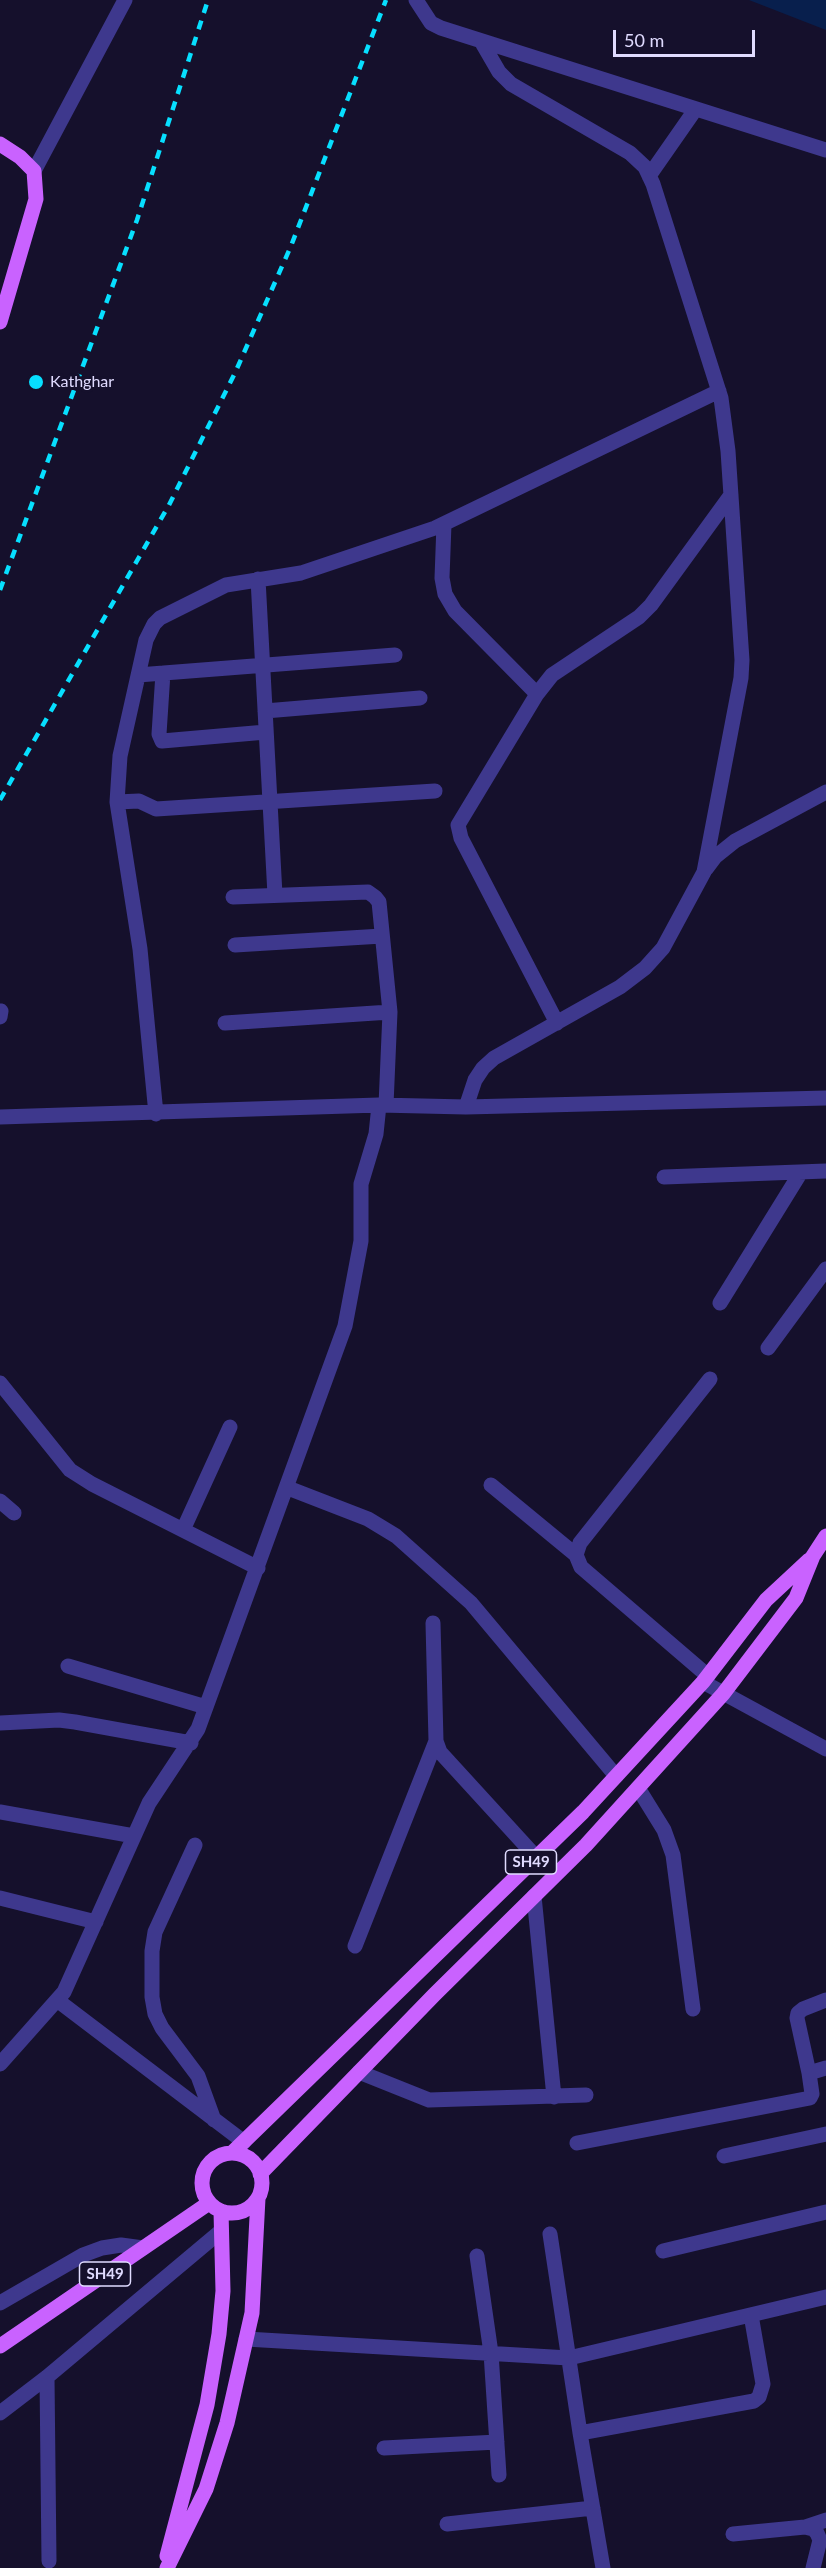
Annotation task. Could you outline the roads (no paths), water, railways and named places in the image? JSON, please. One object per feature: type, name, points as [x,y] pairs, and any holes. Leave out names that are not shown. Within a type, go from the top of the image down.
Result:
[{"type":"main road","points":[[0,144],[20,157],[34,171],[36,199],[0,322]]},
{"type":"main road","name":"SH49","points":[[260,2174],[586,1845],[723,1694],[796,1598],[813,1556],[826,1536]]},
{"type":"main road","name":"SH49","points":[[232,2153],[583,1812],[705,1679],[766,1600],[813,1556]]},
{"type":"main road","points":[[232,2153],[243,2155],[252,2161],[260,2174],[262,2189],[258,2198],[255,2280],[246,2339],[227,2423],[206,2489],[165,2568],[207,2405],[223,2291],[221,2231],[215,2207],[202,2186],[206,2168],[213,2160],[232,2153]]},
{"type":"main road","points":[[215,2207],[234,2213],[243,2211],[258,2198]]},
{"type":"main road","name":"SH49","points":[[0,2346],[143,2248],[215,2207]]},
{"type":"street","points":[[34,171],[125,0]]},
{"type":"street","points":[[416,0],[431,22],[441,28],[826,150]]},
{"type":"street","points":[[481,41],[499,72],[511,84],[630,153],[645,167],[719,391],[725,423],[731,495],[742,643],[741,678],[704,872]]},
{"type":"street","points":[[649,176],[695,110]]},
{"type":"street","points":[[156,1114],[140,949],[117,802],[120,756],[146,640],[154,624],[160,618],[226,585],[313,570],[444,524],[719,391]]},
{"type":"street","points":[[557,1023],[459,832],[462,818],[537,694],[552,675],[639,617],[651,605],[731,495]]},
{"type":"street","points":[[444,524],[442,578],[445,594],[455,611],[537,694]]},
{"type":"street","points":[[258,579],[275,896]]},
{"type":"street","points":[[138,675],[395,655]]},
{"type":"street","points":[[163,673],[159,734],[162,741],[266,732]]},
{"type":"street","points":[[265,711],[420,698]]},
{"type":"street","points":[[117,802],[140,801],[156,809],[435,791]]},
{"type":"street","points":[[466,1107],[475,1080],[483,1068],[495,1058],[620,987],[645,968],[663,948],[704,872],[715,857],[735,841],[826,792]]},
{"type":"street","points":[[0,2064],[57,2000],[71,1979],[159,1785],[191,1743],[288,1488],[345,1326],[361,1241],[361,1184],[382,1105],[390,1012],[379,902],[372,894],[233,897]]},
{"type":"street","points":[[236,945],[382,936]]},
{"type":"street","points":[[225,1023],[390,1012]]},
{"type":"street","points":[[0,1118],[382,1105],[466,1107],[826,1098]]},
{"type":"street","points":[[664,1177],[826,1171]]},
{"type":"street","points":[[720,1303],[801,1172]]},
{"type":"street","points":[[768,1348],[826,1269]]},
{"type":"street","points":[[576,1555],[580,1543],[710,1379]]},
{"type":"street","points":[[0,1383],[70,1470],[92,1484],[258,1568]]},
{"type":"street","points":[[183,1530],[230,1427]]},
{"type":"street","points":[[491,1485],[576,1555],[581,1567],[723,1694],[826,1749]]},
{"type":"street","points":[[288,1488],[376,1522],[404,1543],[471,1603],[616,1776]]},
{"type":"street","points":[[0,1501],[14,1513]]},
{"type":"street","points":[[433,1623],[436,1741],[440,1752],[536,1857]]},
{"type":"street","points":[[68,1666],[206,1707]]},
{"type":"street","points":[[0,1724],[67,1721],[191,1743]]},
{"type":"street","points":[[355,1946],[436,1741]]},
{"type":"street","points":[[638,1788],[670,1841],[693,2009]]},
{"type":"street","points":[[0,1812],[134,1836]]},
{"type":"street","points":[[195,1845],[155,1932],[152,1951],[152,1997],[155,2014],[162,2028],[198,2076],[214,2120]]},
{"type":"street","points":[[534,1896],[554,2097]]},
{"type":"street","points":[[0,1898],[96,1922]]},
{"type":"street","points":[[57,2000],[244,2142]]},
{"type":"street","points":[[577,2143],[806,2100],[812,2094],[797,2019],[798,2013],[803,2008],[826,2000]]},
{"type":"street","points":[[809,2073],[826,2068]]},
{"type":"street","points":[[359,2072],[429,2100],[586,2096]]},
{"type":"street","points":[[723,2156],[826,2134]]},
{"type":"street","points":[[663,2252],[826,2212]]},
{"type":"street","points":[[0,2413],[47,2377],[221,2231]]},
{"type":"street","points":[[550,2234],[603,2568]]},
{"type":"street","points":[[0,2303],[83,2255],[102,2248],[121,2245],[143,2248]]},
{"type":"street","points":[[477,2256],[491,2353],[499,2475]]},
{"type":"street","points":[[246,2339],[569,2358],[826,2297]]},
{"type":"street","points":[[580,2433],[753,2401],[759,2397],[764,2384],[751,2315]]},
{"type":"street","points":[[47,2377],[49,2560]]},
{"type":"street","points":[[384,2448],[497,2442]]},
{"type":"street","points":[[447,2524],[593,2508]]},
{"type":"street","points":[[733,2535],[805,2527],[826,2520]]},
{"type":"street","points":[[805,2527],[818,2533],[820,2540],[813,2568]]},
{"type":"water","points":[[749,0],[826,0],[826,30]]},
{"type":"railway","points":[[0,590],[137,220],[208,0]]},
{"type":"railway","points":[[0,800],[169,505],[235,373],[291,246],[386,0]]},
{"type":"place","name":"Kathghar","points":[[36,382]]}]
